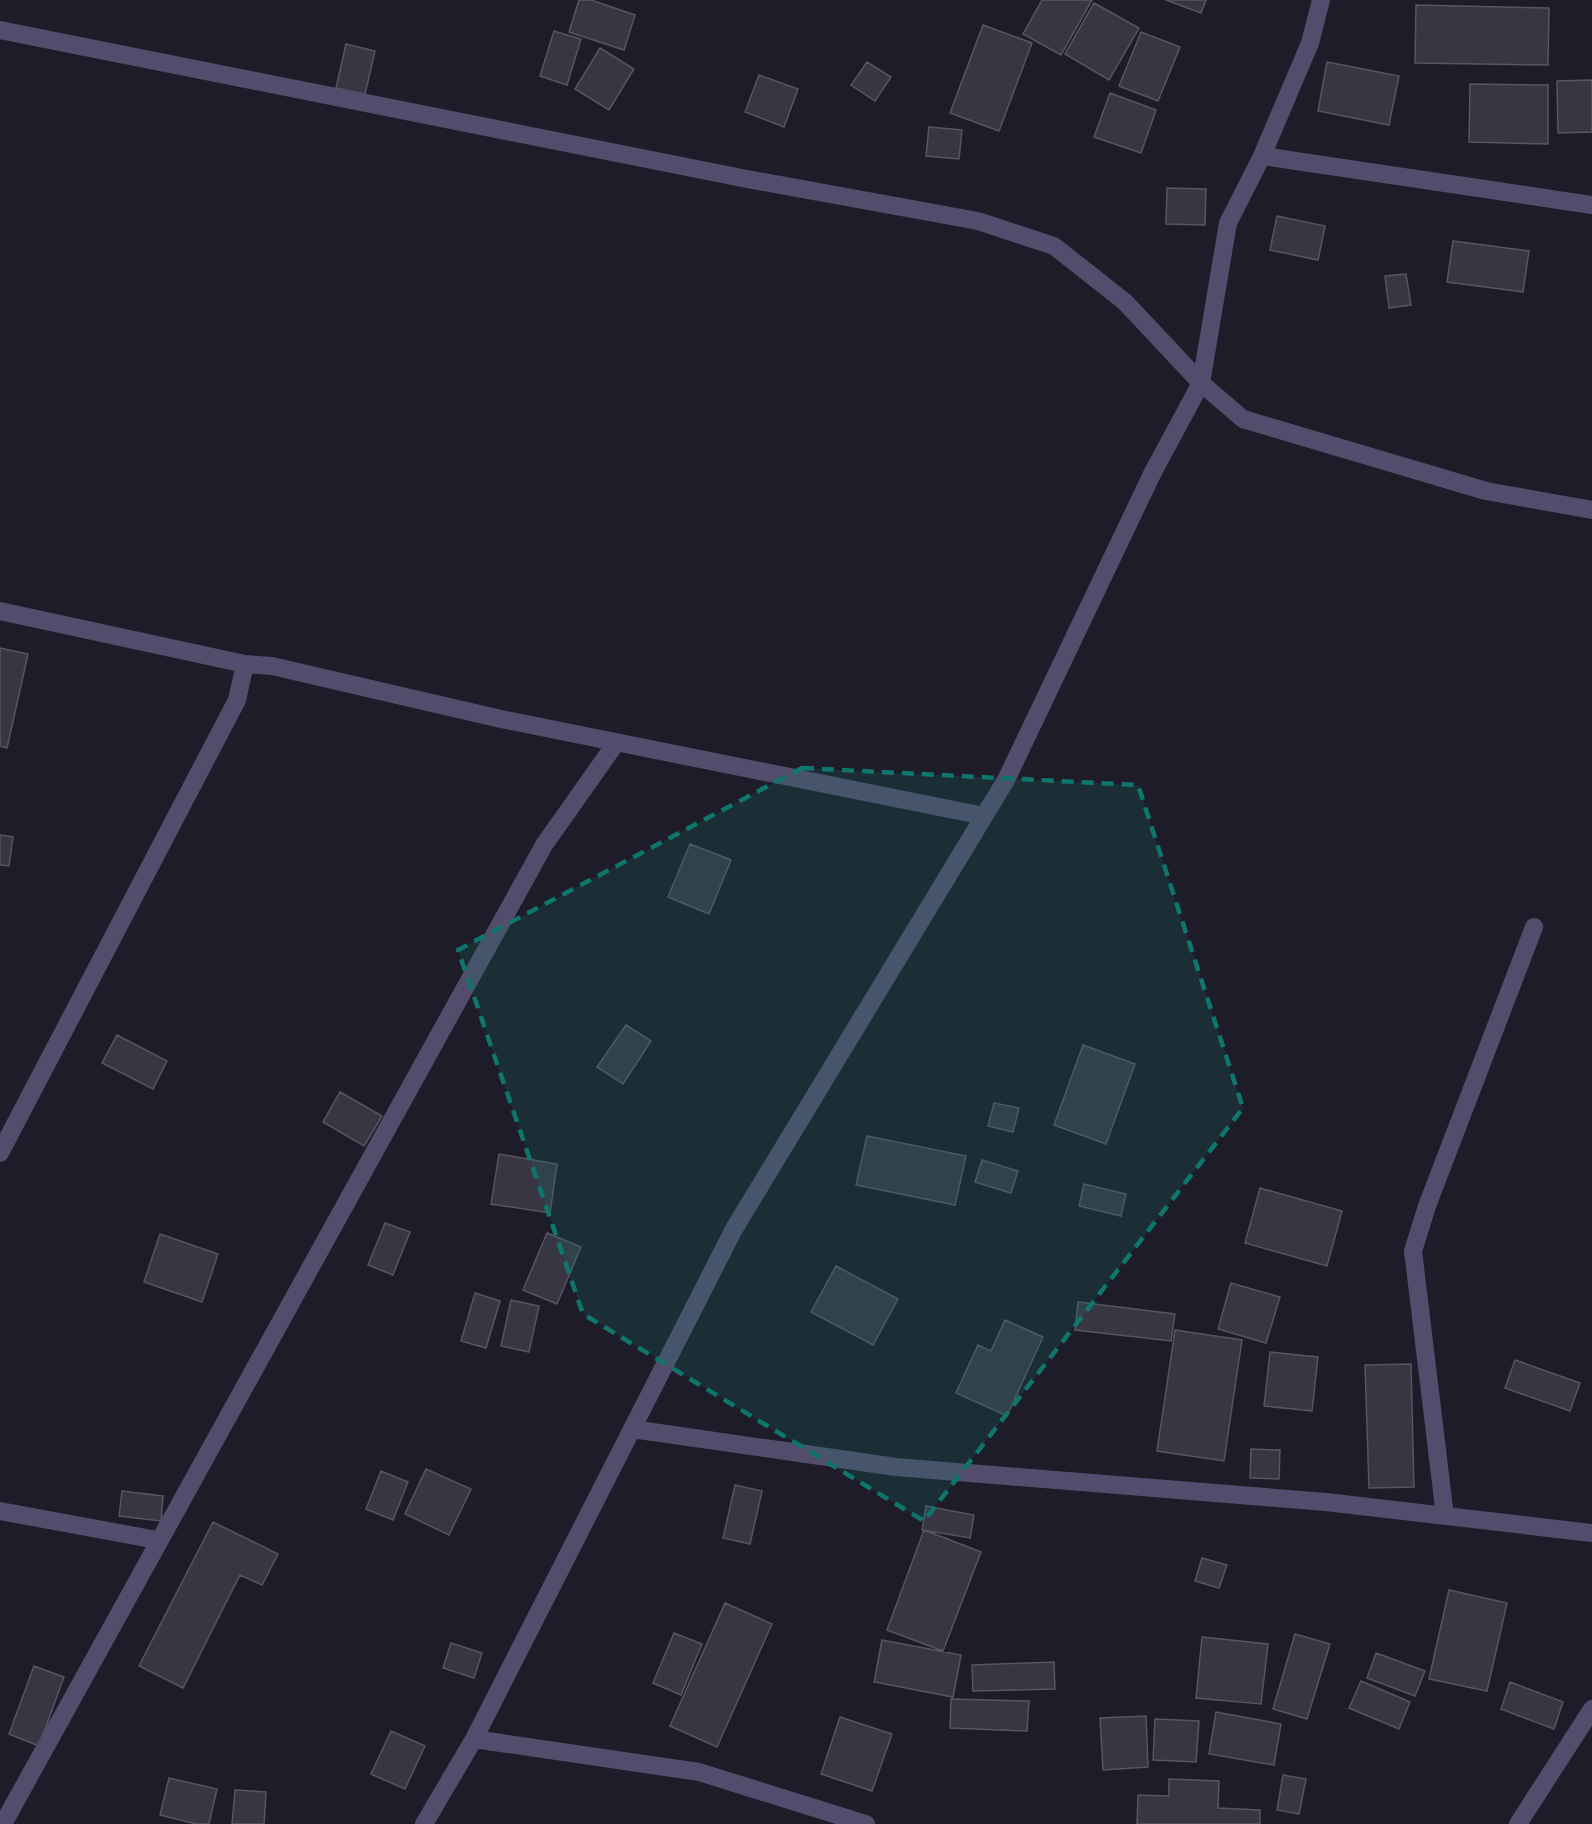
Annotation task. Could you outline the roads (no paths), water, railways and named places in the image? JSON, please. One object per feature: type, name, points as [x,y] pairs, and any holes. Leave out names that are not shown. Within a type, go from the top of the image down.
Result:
[{"type":"street","points":[[424,1824],[474,1739],[734,1229],[1006,780],[1153,472],[1201,383],[1228,223],[1262,156],[1310,43],[1321,0]]},
{"type":"street","points":[[0,30],[747,179],[978,221],[1054,246],[1125,302],[1201,383],[1243,419],[1486,491],[1592,510]]},
{"type":"street","points":[[1262,156],[1592,205]]},
{"type":"street","points":[[0,611],[245,664],[272,666],[616,743],[984,816]]},
{"type":"street","points":[[0,1153],[237,700],[245,664]]},
{"type":"street","points":[[3,1824],[544,845],[616,743]]},
{"type":"street","points":[[1445,1516],[1413,1251],[1427,1206],[1534,927]]},
{"type":"street","points":[[632,1429],[896,1467],[1326,1502],[1592,1533]]},
{"type":"street","points":[[0,1511],[158,1540]]},
{"type":"street","points":[[1518,1824],[1592,1709]]},
{"type":"street","points":[[474,1739],[699,1772],[866,1824]]}]
